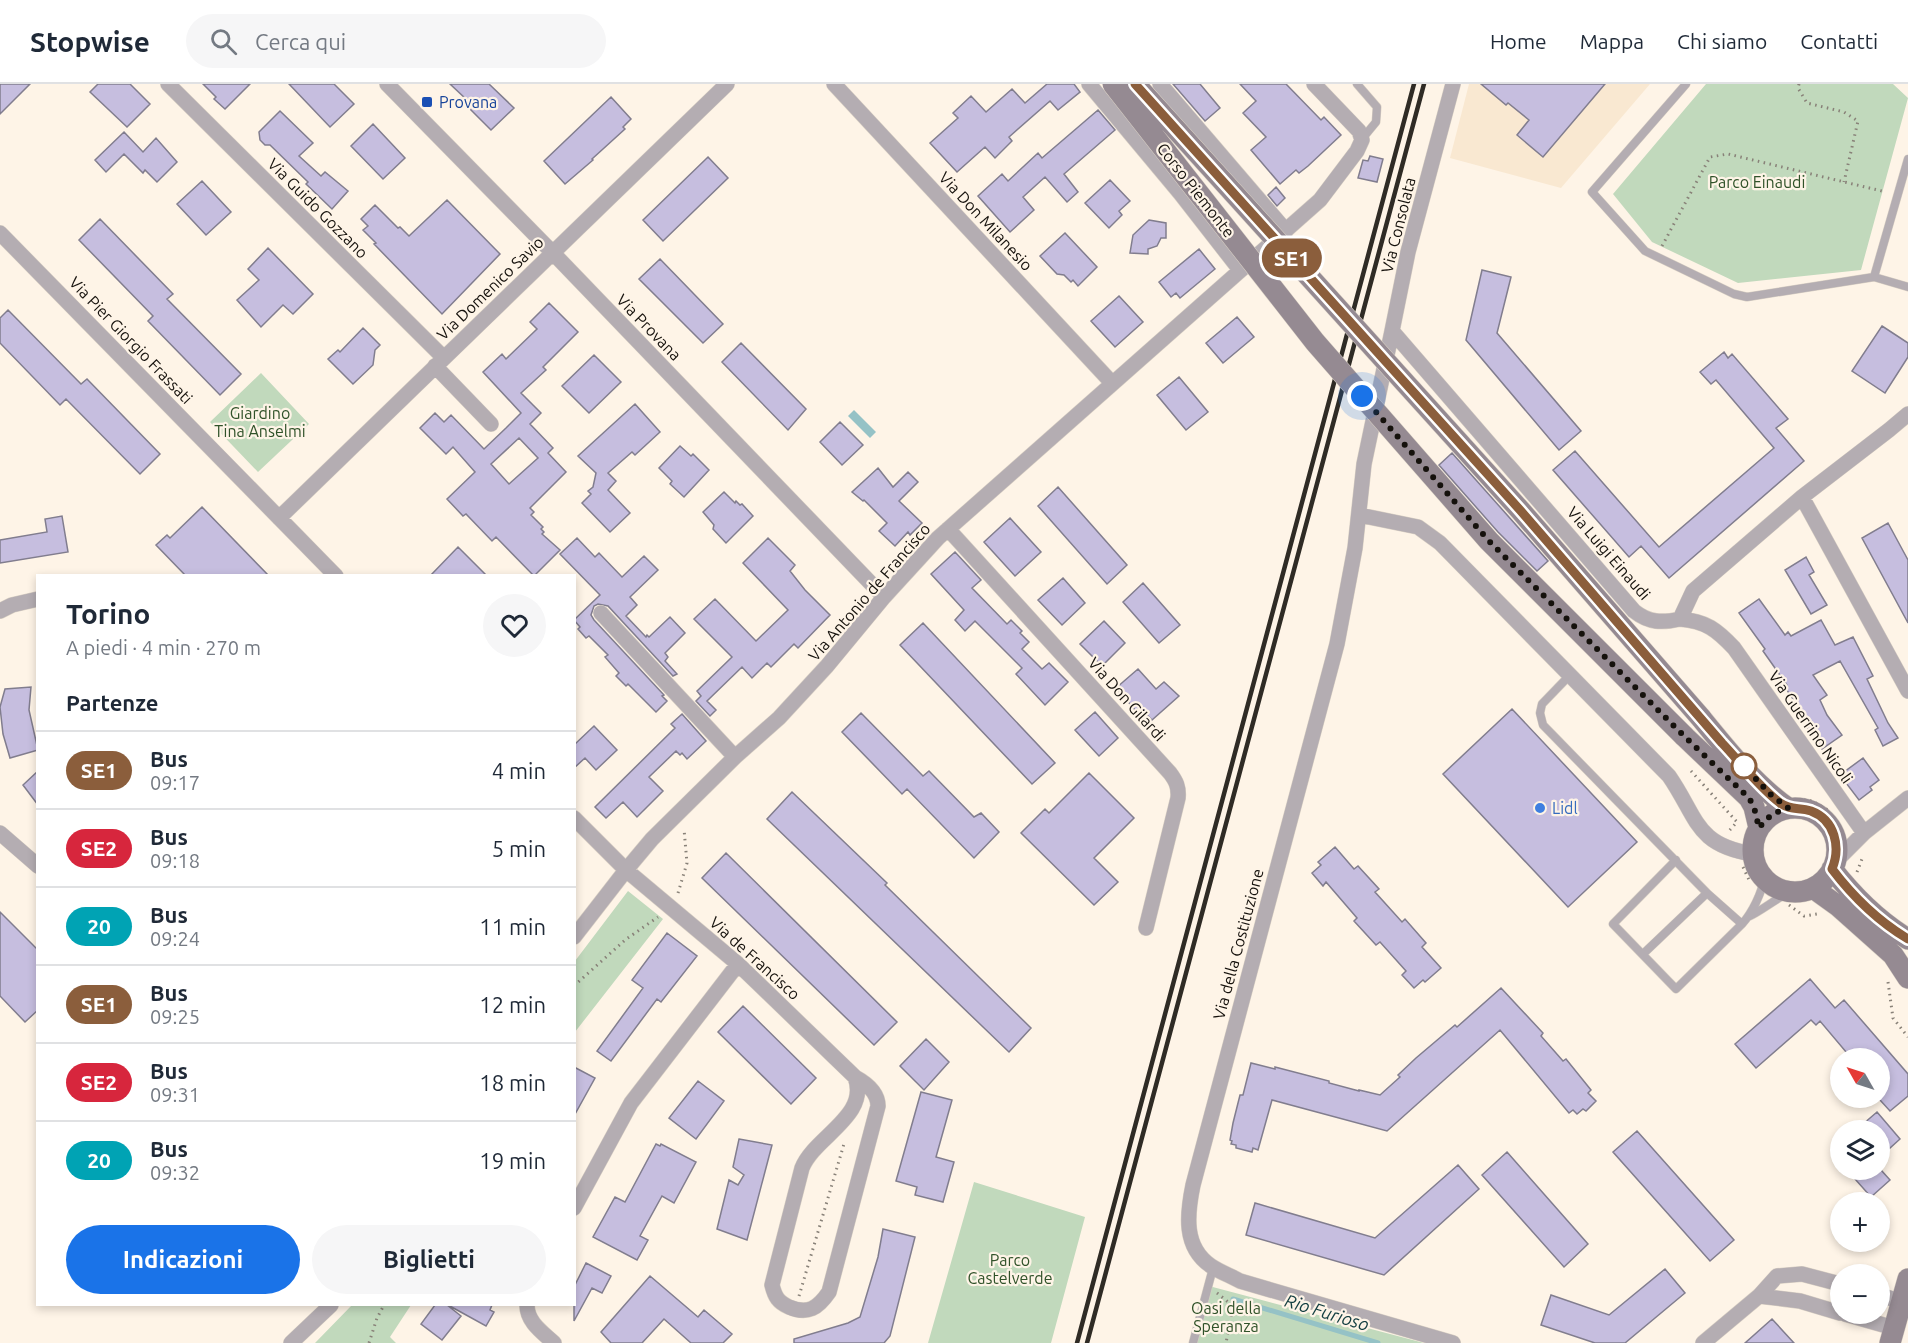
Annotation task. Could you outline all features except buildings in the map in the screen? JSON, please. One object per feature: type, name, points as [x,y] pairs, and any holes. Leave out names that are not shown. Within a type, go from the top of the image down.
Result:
[{"type":"main road","name":"Corso Piemonte","points":[[1113,84],[1338,369],[1489,541],[1749,798],[1754,807],[1759,828]]},
{"type":"main road","name":"Corso Piemonte","points":[[1135,84],[1520,510],[1722,743],[1770,794],[1788,808]]},
{"type":"main road","points":[[1788,808],[1800,808],[1813,812],[1827,823],[1835,839],[1834,865],[1826,878],[1813,888],[1788,898],[1775,887],[1757,882],[1754,862],[1747,858],[1759,828],[1769,817],[1788,808]]},
{"type":"main road","points":[[1834,865],[1856,898],[1873,914],[1908,939]]},
{"type":"main road","points":[[1813,888],[1838,906],[1893,955],[1898,977]]},
{"type":"main road","points":[[1892,1336],[1908,1279]]},
{"type":"street","name":"Via Guido Gozzano","points":[[168,84],[439,362],[491,424]]},
{"type":"street","name":"Via Provana","points":[[387,84],[884,597]]},
{"type":"street","name":"Via Domenico Savio","points":[[279,518],[727,84]]},
{"type":"street","name":"Via Don Milanesio","points":[[834,84],[1112,383]]},
{"type":"street","name":"Corso Piemonte","points":[[1089,84],[1180,193],[1240,270]]},
{"type":"street","points":[[1160,84],[1286,231]]},
{"type":"street","points":[[1314,84],[1359,132],[1362,140]]},
{"type":"street","name":"Via Consolata","points":[[1383,376],[1408,252],[1453,84]]},
{"type":"street","name":"Via Antonio de Francisco","points":[[576,934],[652,839],[735,757],[779,718],[827,666],[884,597],[948,529],[1320,200],[1357,151],[1362,140]]},
{"type":"street","name":"Via Pier Giorgio Frassati","points":[[0,233],[334,574]]},
{"type":"street","name":"Via Luigi Einaudi","points":[[1392,331],[1634,611],[1644,619],[1662,622],[1680,620]]},
{"type":"street","name":"Via della Costituzione","points":[[1383,376],[1364,464],[1348,590],[1337,644],[1189,1203],[1189,1233],[1204,1261],[1240,1281],[1453,1343]]},
{"type":"street","points":[[1680,620],[1694,591],[1802,496],[1908,414]]},
{"type":"street","points":[[1802,496],[1908,690]]},
{"type":"street","points":[[1359,515],[1419,527],[1448,549],[1669,776],[1702,831],[1717,844],[1747,858]]},
{"type":"street","name":"Via Don Gilardi","points":[[948,529],[1176,782],[1179,798],[1146,928]]},
{"type":"street","points":[[0,611],[12,605],[36,599]]},
{"type":"street","points":[[601,613],[735,757]]},
{"type":"street","name":"Via Guerrino Nicoli","points":[[1680,620],[1692,620],[1707,625],[1719,632],[1734,648],[1864,833]]},
{"type":"street","points":[[1834,865],[1864,833],[1908,798]]},
{"type":"street","points":[[576,820],[626,870]]},
{"type":"street","points":[[0,833],[36,864]]},
{"type":"street","name":"Via de Francisco","points":[[626,870],[738,964],[855,1077],[868,1084],[878,1100],[829,1292],[814,1308],[801,1312],[795,1310]]},
{"type":"street","points":[[576,1204],[631,1103],[738,964]]},
{"type":"street","points":[[795,1310],[780,1303],[774,1295],[772,1286],[802,1168],[805,1161],[851,1112],[859,1086],[855,1077]]},
{"type":"street","points":[[1703,1343],[1759,1296],[1777,1276],[1802,1274],[1830,1281]]},
{"type":"street","points":[[1759,1296],[1800,1301],[1830,1309]]},
{"type":"street","points":[[1890,1298],[1902,1302]]},
{"type":"street","points":[[291,1343],[330,1306]]},
{"type":"street","points":[[527,1306],[530,1320],[554,1343]]},
{"type":"street","points":[[1866,1324],[1892,1336]]},
{"type":"lane","points":[[1358,84],[1377,107],[1376,122],[1362,140]]},
{"type":"lane","points":[[1686,84],[1592,192],[1645,251],[1734,294],[1747,297],[1874,277],[1908,287]]},
{"type":"lane","points":[[1874,277],[1908,159]]},
{"type":"lane","points":[[1570,675],[1542,704],[1540,713],[1543,725],[1707,893],[1742,924]]},
{"type":"lane","points":[[1676,860],[1613,924],[1676,989],[1748,917],[1761,893],[1757,882]]},
{"type":"lane","points":[[1643,954],[1707,893]]},
{"type":"lane","points":[[1748,917],[1760,912],[1772,901],[1788,898]]},
{"type":"lane","points":[[1194,1343],[1213,1268]]},
{"type":"path","points":[[1799,84],[1798,88],[1807,103],[1844,112],[1858,121],[1844,182]]},
{"type":"path","points":[[1657,258],[1710,157],[1728,154],[1898,195]]},
{"type":"path","points":[[1690,770],[1737,822],[1717,844]]},
{"type":"path","points":[[1747,858],[1757,882]]},
{"type":"path","points":[[1788,898],[1804,916],[1823,914]]},
{"type":"path","points":[[1898,977],[1893,1018],[1908,1037]]},
{"type":"path","points":[[795,1310],[845,1141]]},
{"type":"path","points":[[1209,1286],[1233,1306],[1226,1343]]},
{"type":"path","points":[[369,1343],[383,1306]]},
{"type":"shaded area","points":[[1469,84],[1650,84],[1561,188],[1450,158]]},
{"type":"green space","name":"Parco Einaudi","points":[[1706,84],[1893,84],[1908,98],[1861,270],[1738,283],[1652,242],[1613,194]]},
{"type":"green space","name":"Giardino Tina Anselmi","points":[[261,373],[309,424],[258,472],[210,422]]},
{"type":"green space","points":[[628,891],[663,919],[576,1031],[576,960]]},
{"type":"green space","name":"Parco Castelverde","points":[[974,1182],[1085,1217],[1051,1343],[928,1343]]},
{"type":"green space","name":"Oasi della Speranza","points":[[1209,1286],[1424,1343],[1193,1343]]},
{"type":"green space","points":[[351,1306],[410,1306],[390,1337],[396,1343],[315,1343]]},
{"type":"water","points":[[854,410],[876,432],[870,438],[848,416]]},
{"type":"waterway","name":"Rio Furioso","points":[[1233,1299],[1378,1343]]},
{"type":"railway","points":[[1077,1343],[1414,84]]},
{"type":"railway","points":[[1087,1343],[1424,84]]},
{"type":"bus line","name":"SE1","points":[[1135,84],[1520,510],[1750,774],[1788,808],[1800,808],[1813,812],[1827,823],[1832,830],[1837,847],[1836,861],[1832,869],[1868,910],[1908,939]]},
{"type":"place","name":"Provana","points":[[427,102]]},
{"type":"place","name":"Lidl","points":[[1540,808]]},
{"type":"route","points":[[1362,396],[1489,541],[1749,798],[1754,807],[1759,828],[1769,817],[1788,808],[1770,794],[1744,766]]}]
